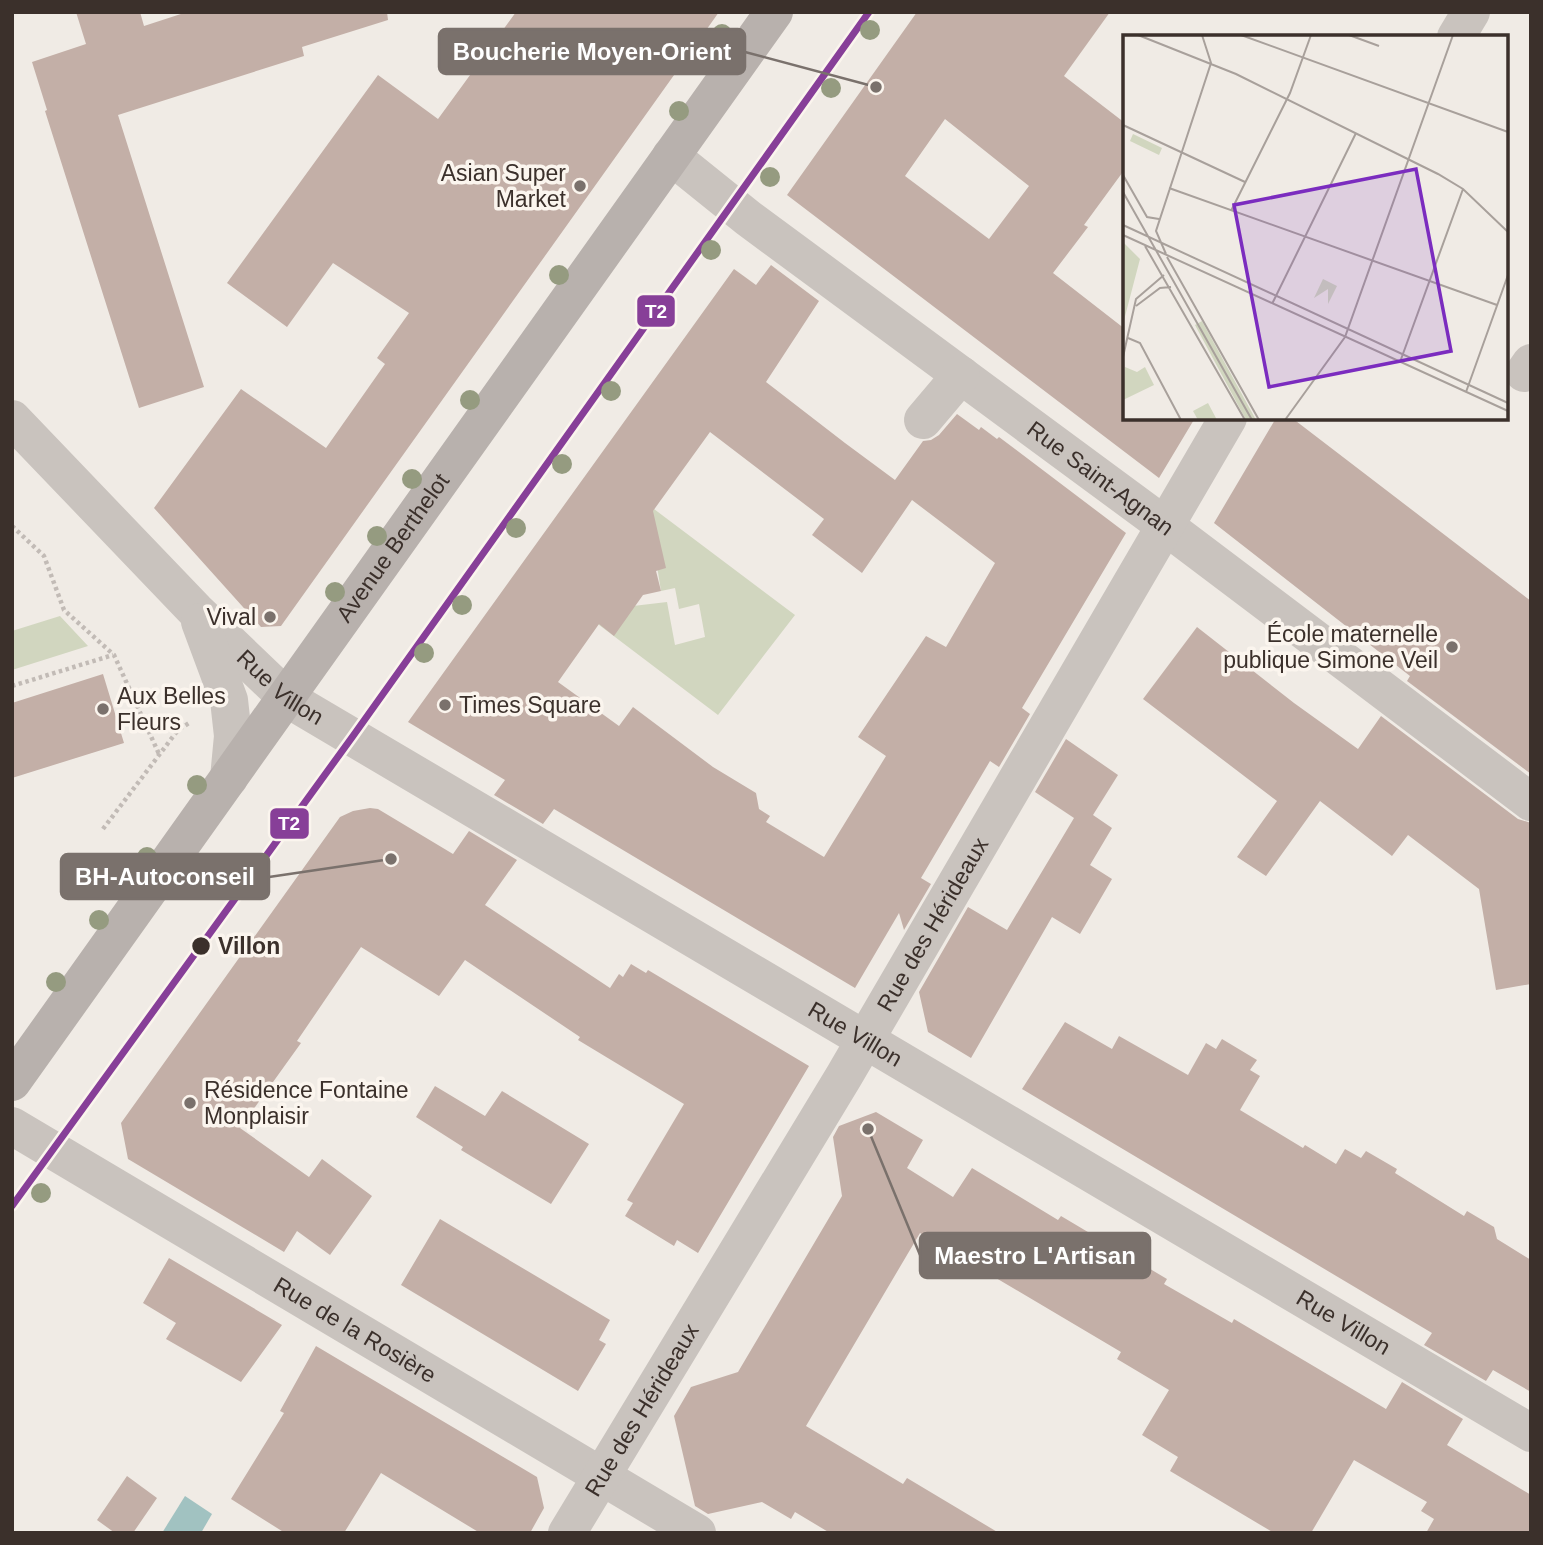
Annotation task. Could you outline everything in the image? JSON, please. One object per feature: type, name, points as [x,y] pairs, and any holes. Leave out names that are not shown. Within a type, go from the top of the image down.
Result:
[{"type":"main road","name":"Avenue Berthelot","points":[[12,1082],[288,699],[774,12]]},
{"type":"street","points":[[1457,35],[1471,12]]},
{"type":"street","name":"Rue Saint-Agnan","points":[[671,156],[748,218],[1164,525],[1531,802]]},
{"type":"street","points":[[923,420],[961,375]]},
{"type":"street","name":"Rue Villon","points":[[12,419],[196,611],[288,699],[1531,1433]]},
{"type":"street","name":"Rue des Hérideaux","points":[[567,1533],[864,1041],[1227,420]]},
{"type":"street","name":"Rue Villon","points":[[196,611],[229,700],[233,736],[229,778]]},
{"type":"street","name":"Rue de la Rosière","points":[[12,1126],[697,1533]]},
{"type":"path","points":[[12,526],[44,556],[64,610],[114,655],[159,754]]},
{"type":"path","points":[[12,686],[114,655]]},
{"type":"path","points":[[103,829],[178,730],[190,722]]},
{"type":"green space","points":[[654,509],[795,615],[718,715],[582,612],[667,602],[675,645],[705,637],[699,604],[679,609],[675,588],[661,591],[649,516]]},
{"type":"green space","points":[[60,616],[88,646],[12,670],[12,631]]},
{"type":"water","points":[[185,1496],[212,1514],[201,1533],[162,1533]]},
{"type":"building","points":[[76,12],[140,12],[144,26],[187,12],[387,12],[388,20],[302,47],[304,56],[118,115],[204,387],[139,408],[32,62],[86,44]]},
{"type":"building","points":[[516,12],[719,12],[281,626],[261,627],[154,508],[241,389],[326,448],[385,364],[377,358],[409,313],[333,263],[287,327],[227,283],[378,75],[438,119]]},
{"type":"building","points":[[917,12],[1110,12],[1064,76],[1123,121],[1123,172],[1084,225],[1088,227],[1053,273],[1123,327],[1123,420],[1194,420],[1159,478],[787,195]],"holes":[[[945,119],[1029,186],[989,239],[905,176]]]},
{"type":"building","points":[[771,265],[819,301],[766,382],[895,480],[923,441],[939,435],[957,414],[979,430],[981,427],[997,439],[999,437],[1126,533],[1022,708],[1030,714],[999,767],[990,761],[921,878],[931,884],[904,930],[899,913],[855,988],[554,809],[543,824],[494,795],[505,780],[408,722],[734,269],[756,285]],"holes":[[[710,432],[824,519],[812,535],[862,573],[912,500],[995,563],[946,647],[926,636],[858,737],[886,756],[824,857],[766,822],[770,816],[759,809],[756,793],[713,767],[633,707],[619,726],[558,682],[599,624],[614,636],[643,595],[661,591],[656,571],[666,568],[653,511]]]},
{"type":"building","name":"École maternelle publique Simone Veil","points":[[1275,420],[1295,420],[1531,601],[1531,774],[1407,681],[1410,676],[1214,523]]},
{"type":"building","points":[[1197,627],[1358,749],[1381,716],[1518,819],[1531,823],[1531,984],[1496,990],[1479,889],[1408,835],[1392,856],[1320,801],[1266,876],[1237,857],[1277,801],[1143,699]]},
{"type":"building","points":[[103,674],[124,743],[12,778],[12,703]]},
{"type":"building","points":[[1066,739],[1118,775],[1093,815],[1112,828],[1090,865],[1112,879],[1080,934],[1052,917],[971,1058],[928,1032],[919,992],[968,907],[1007,930],[1074,818],[1035,792]]},
{"type":"building","points":[[370,808],[378,809],[453,854],[469,831],[517,860],[485,905],[610,988],[619,974],[623,977],[631,964],[646,973],[648,970],[809,1066],[698,1253],[677,1240],[674,1246],[625,1216],[633,1203],[627,1200],[684,1104],[578,1040],[580,1037],[465,960],[439,996],[361,947],[297,1041],[301,1043],[240,1128],[309,1177],[322,1159],[372,1196],[330,1255],[297,1231],[284,1252],[128,1159],[121,1123],[340,817]]},
{"type":"building","points":[[1065,1022],[1112,1049],[1119,1036],[1188,1075],[1206,1043],[1216,1049],[1222,1039],[1257,1060],[1250,1070],[1260,1076],[1240,1110],[1303,1148],[1305,1145],[1336,1164],[1345,1149],[1361,1158],[1366,1151],[1397,1169],[1395,1173],[1464,1216],[1467,1211],[1494,1227],[1497,1239],[1531,1260],[1531,1392],[1493,1370],[1486,1381],[1424,1345],[1432,1333],[1022,1089]]},
{"type":"building","points":[[435,1086],[485,1116],[502,1091],[589,1144],[551,1204],[461,1150],[463,1147],[416,1117]]},
{"type":"building","points":[[876,1112],[923,1140],[907,1168],[953,1197],[972,1168],[1058,1220],[1061,1216],[1167,1279],[1164,1284],[1232,1323],[1234,1319],[1386,1409],[1402,1382],[1463,1419],[1447,1445],[1531,1495],[1531,1533],[1426,1533],[1434,1519],[1421,1511],[1427,1502],[1354,1460],[1311,1533],[1274,1533],[1170,1471],[1178,1457],[1142,1435],[1169,1390],[1117,1359],[1121,1352],[920,1233],[806,1426],[903,1484],[907,1478],[999,1533],[830,1533],[795,1512],[791,1519],[762,1502],[708,1514],[695,1506],[674,1416],[691,1387],[738,1372],[842,1196],[833,1137],[839,1126]]},
{"type":"building","points":[[440,1219],[610,1320],[599,1340],[606,1344],[578,1391],[401,1285]]},
{"type":"building","points":[[169,1258],[282,1325],[241,1382],[166,1339],[176,1323],[143,1303]]},
{"type":"building","points":[[316,1346],[537,1477],[544,1508],[530,1533],[480,1533],[381,1473],[344,1533],[285,1533],[231,1499],[284,1413],[280,1411]]},
{"type":"building","points":[[127,1476],[157,1498],[133,1533],[115,1533],[97,1520]]},
{"type":"transit line","name":"T2","points":[[12,1206],[353,736],[869,12]]},
{"type":"place","name":"Boucherie Moyen-Orient","points":[[876,87]]},
{"type":"place","name":"Asian Super Market","points":[[580,186]]},
{"type":"place","name":"Vival","points":[[270,617]]},
{"type":"place","name":"École maternelle publique Simone Veil","points":[[1452,647]]},
{"type":"place","name":"Times Square","points":[[445,705]]},
{"type":"place","name":"Aux Belles Fleurs","points":[[103,709]]},
{"type":"place","name":"BH-Autoconseil","points":[[391,859]]},
{"type":"place","name":"Villon","points":[[201,946]]},
{"type":"place","name":"Résidence Fontaine Monplaisir","points":[[190,1103]]},
{"type":"place","name":"Maestro L'Artisan","points":[[868,1129]]}]
